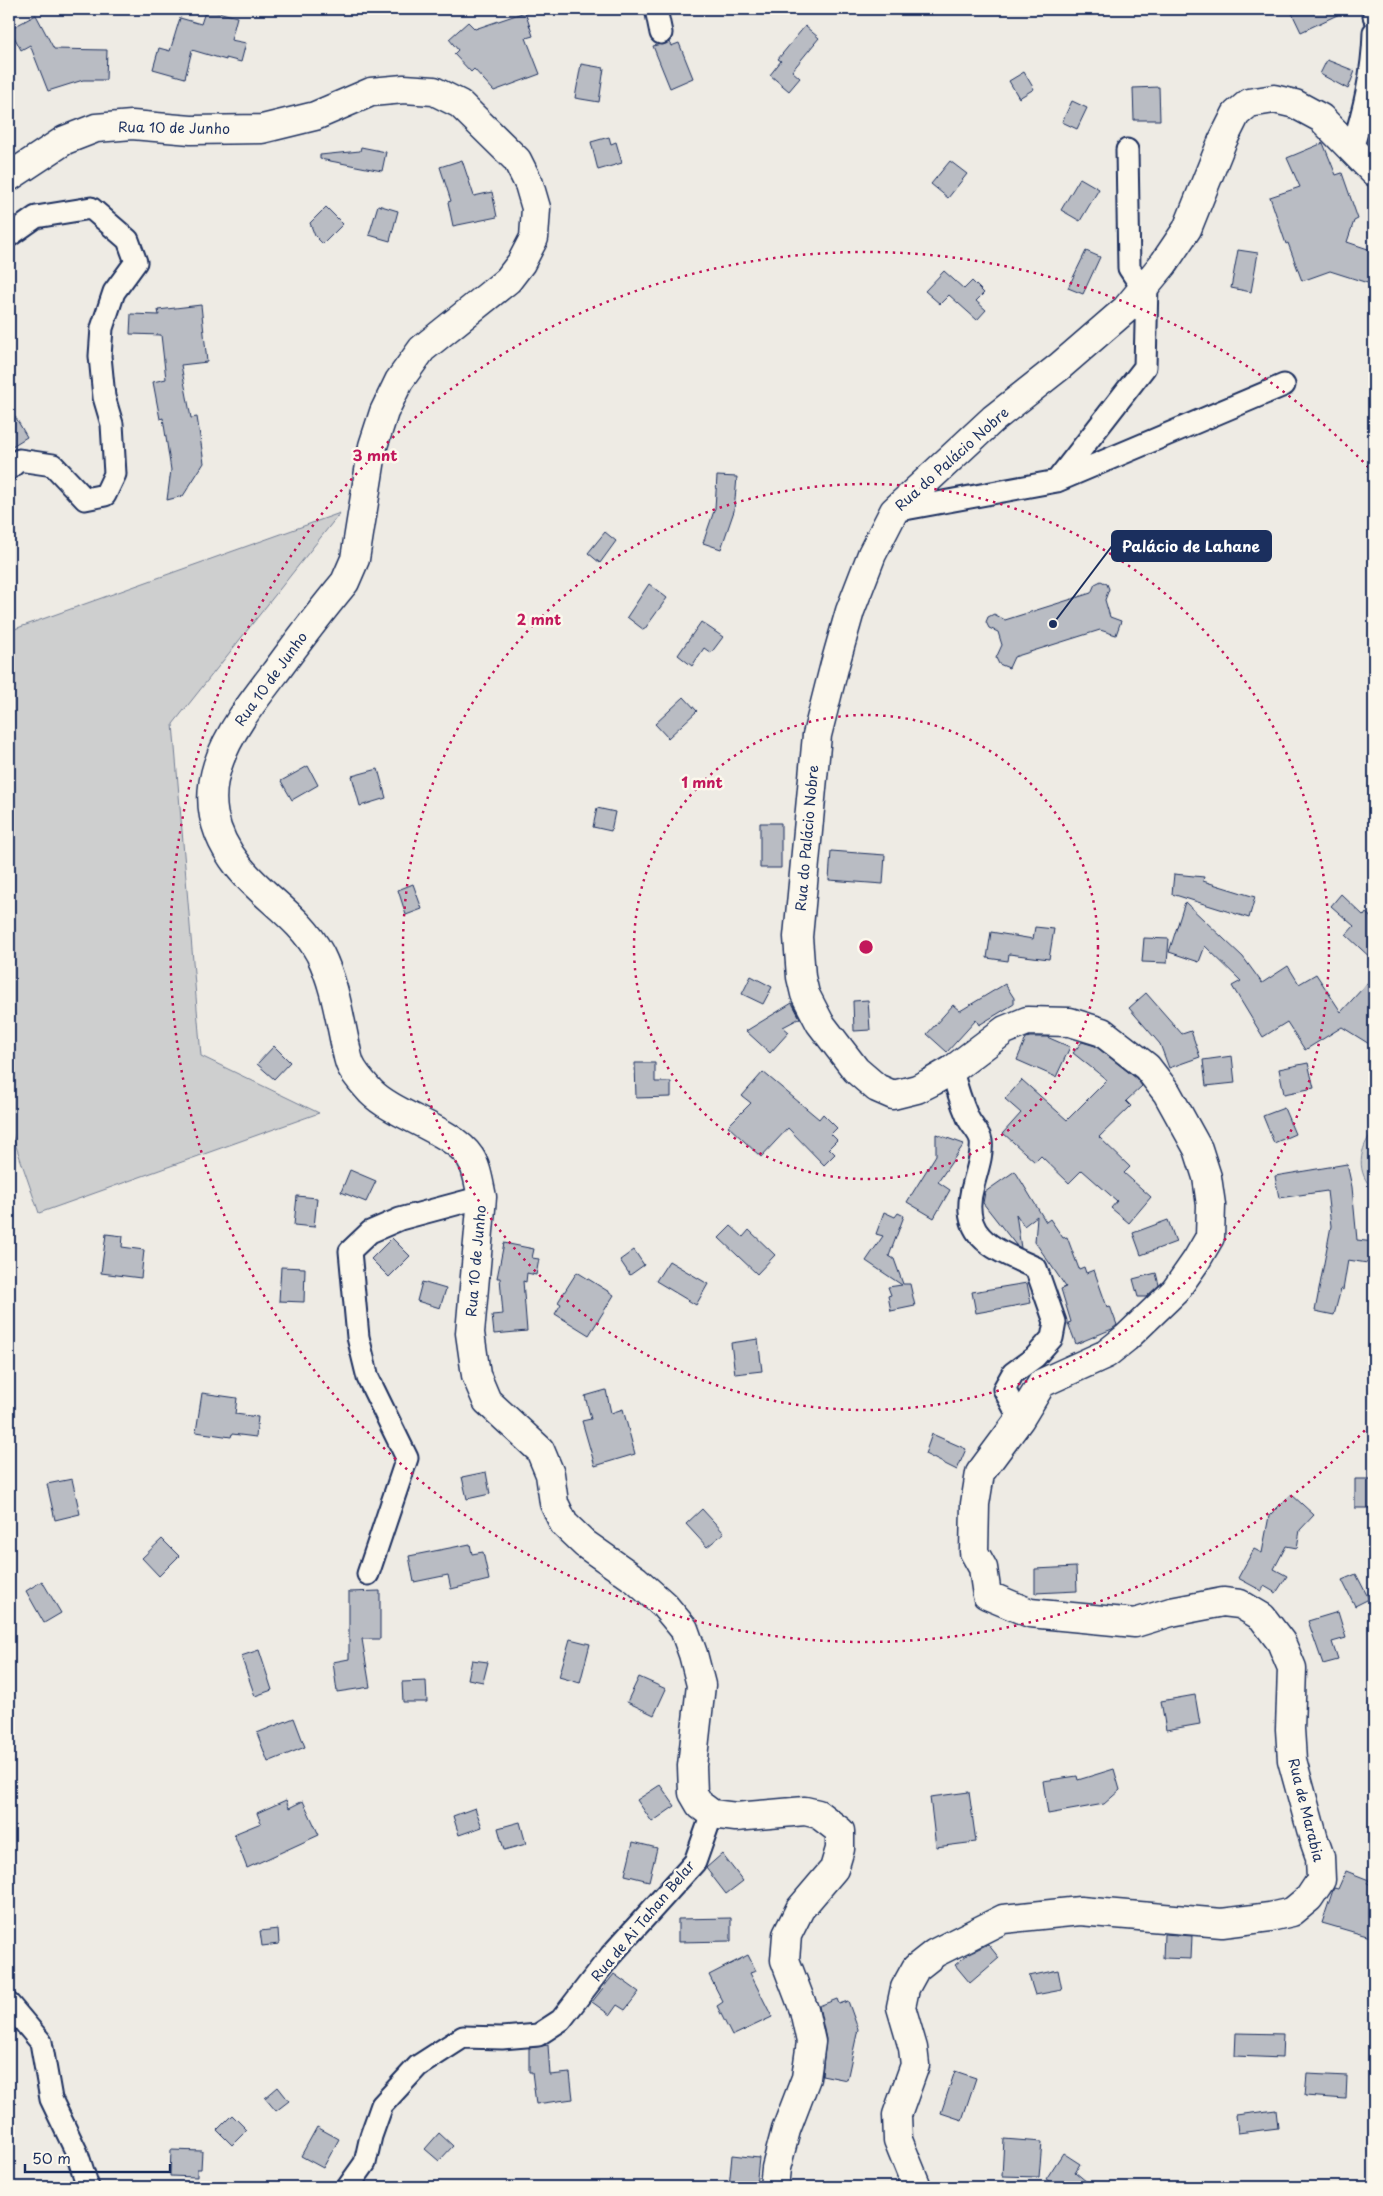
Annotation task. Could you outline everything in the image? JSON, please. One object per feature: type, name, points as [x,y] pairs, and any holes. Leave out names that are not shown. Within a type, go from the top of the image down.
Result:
[{"type":"main road","name":"Rua 10 de Junho","points":[[9,177],[65,140],[96,128],[132,125],[191,130],[262,129],[315,116],[371,92],[404,89],[434,91],[460,104],[517,160],[530,184],[536,208],[534,238],[521,263],[508,280],[422,349],[399,381],[384,412],[373,446],[355,560],[345,582],[240,718],[221,752],[213,787],[214,819],[224,845],[240,868],[301,925],[319,953],[332,984],[350,1066],[373,1093],[393,1108],[446,1138],[470,1157],[478,1178],[482,1197],[470,1333],[476,1374],[487,1401],[540,1450],[550,1474],[554,1503],[564,1524],[585,1544],[636,1580],[664,1605],[684,1629],[701,1684],[692,1766],[693,1793],[700,1805],[724,1816]]},
{"type":"main road","name":"Rua do Palácio Nobre","points":[[812,1009],[805,994],[801,977],[798,937],[817,734],[850,611],[872,554],[894,511],[993,419],[1126,310],[1164,264],[1187,229],[1222,142],[1236,114],[1250,103],[1274,99],[1295,104],[1321,118],[1374,172]]},
{"type":"main road","name":"Rua de Marabia","points":[[812,1009],[856,1070],[877,1088],[893,1095],[916,1089],[952,1070],[1004,1030],[1027,1021],[1070,1022],[1102,1032],[1147,1067],[1167,1093],[1198,1149],[1207,1177],[1211,1205],[1210,1237],[1175,1291],[1126,1338],[1106,1354],[1042,1383],[1020,1419],[980,1473],[975,1504],[974,1552],[983,1568],[987,1596],[1030,1613],[1135,1623],[1171,1612],[1223,1602],[1240,1604],[1262,1617],[1281,1642],[1292,1668],[1290,1729],[1292,1760],[1320,1857],[1321,1880],[1309,1898],[1292,1912],[1222,1924],[1080,1911],[1003,1919],[935,1953],[916,1968],[905,1988],[902,2007],[913,2048],[915,2065],[897,2115],[898,2140],[917,2187]]},
{"type":"main road","points":[[724,1816],[805,1811],[818,1814],[840,1830],[840,1849],[834,1869],[800,1909],[787,1935],[785,1960],[804,2010],[810,2042],[806,2078],[786,2130],[776,2168],[774,2187]]},
{"type":"street","points":[[656,9],[661,33]]},
{"type":"street","points":[[1374,9],[1374,16]]},
{"type":"street","points":[[1352,149],[1371,78],[1374,32]]},
{"type":"street","points":[[1057,482],[1145,367],[1145,286],[1129,268],[1127,150]]},
{"type":"street","points":[[9,236],[36,217],[91,208],[128,240],[136,262],[114,292],[102,328],[100,356],[104,396],[112,424],[114,474],[105,495],[85,499],[53,465],[19,460],[9,469]]},
{"type":"street","points":[[894,511],[1057,482],[1284,385]]},
{"type":"street","points":[[952,1070],[968,1119],[981,1140],[978,1166],[969,1199],[970,1218],[976,1233],[993,1249],[1036,1268],[1055,1322],[1052,1338],[1035,1356],[1013,1373],[1004,1389],[1020,1419]]},
{"type":"street","points":[[368,1574],[407,1458],[368,1378],[358,1337],[350,1251],[370,1232],[400,1218],[482,1197]]},
{"type":"street","name":"Rua de Ai Tahan Belar","points":[[348,2187],[365,2163],[371,2136],[382,2106],[418,2066],[463,2037],[502,2038],[538,2036],[561,2020],[611,1955],[695,1862],[724,1816]]},
{"type":"street","points":[[9,2004],[41,2042],[51,2099],[77,2153],[88,2187]]},
{"type":"shaded area","points":[[340,513],[173,724],[201,1056],[319,1113],[39,1213],[9,1126],[9,631]]},
{"type":"shaded area","points":[[1374,1130],[1374,1190],[1364,1176],[1361,1160],[1365,1145]]},
{"type":"building","points":[[206,9],[237,17],[231,40],[246,43],[241,62],[226,58],[226,60],[192,50],[185,78],[153,69],[159,48],[170,51],[180,18],[201,24]]},
{"type":"building","points":[[1290,9],[1350,9],[1301,32]]},
{"type":"building","points":[[525,12],[533,36],[526,38],[540,74],[494,91],[474,69],[471,72],[454,54],[458,50],[449,39],[468,22],[475,29]]},
{"type":"building","points":[[36,15],[54,49],[107,50],[106,80],[83,80],[48,91],[30,45],[21,50],[10,29]]},
{"type":"building","points":[[805,26],[819,38],[792,71],[800,78],[789,91],[770,75],[781,61],[778,59]]},
{"type":"building","points":[[669,42],[671,46],[679,43],[693,78],[670,88],[653,46]]},
{"type":"building","points":[[1327,60],[1355,71],[1348,89],[1320,74]]},
{"type":"building","points":[[581,64],[604,68],[599,102],[575,98]]},
{"type":"building","points":[[1024,72],[1034,89],[1019,98],[1009,81]]},
{"type":"building","points":[[1159,87],[1160,120],[1134,120],[1133,88]]},
{"type":"building","points":[[1072,101],[1087,108],[1077,129],[1062,122]]},
{"type":"building","points":[[609,137],[611,144],[616,142],[622,163],[598,170],[591,142]]},
{"type":"building","points":[[1323,143],[1336,175],[1342,173],[1358,219],[1354,221],[1347,242],[1374,251],[1374,285],[1330,271],[1302,281],[1288,243],[1286,244],[1270,197],[1300,187],[1287,158]]},
{"type":"building","points":[[361,147],[386,152],[382,171],[320,159],[320,155],[360,151]]},
{"type":"building","points":[[462,160],[474,196],[492,192],[497,217],[453,226],[448,202],[451,201],[440,167]]},
{"type":"building","points":[[950,161],[967,174],[948,198],[931,184]]},
{"type":"building","points":[[1080,178],[1099,189],[1080,221],[1061,210]]},
{"type":"building","points":[[378,205],[398,211],[390,241],[369,235]]},
{"type":"building","points":[[326,207],[343,224],[323,244],[315,236],[310,223]]},
{"type":"building","points":[[1238,250],[1258,253],[1251,292],[1231,288]]},
{"type":"building","points":[[1086,251],[1100,257],[1083,294],[1068,288]]},
{"type":"building","points":[[944,271],[964,289],[972,281],[984,293],[976,301],[986,310],[977,320],[949,295],[940,304],[925,291]]},
{"type":"building","points":[[201,305],[207,362],[181,365],[191,418],[197,417],[204,463],[183,496],[167,500],[171,470],[163,418],[160,419],[153,382],[166,379],[161,335],[130,334],[131,314],[159,315],[158,310]]},
{"type":"building","points":[[9,406],[27,437],[9,448]]},
{"type":"building","points":[[717,476],[737,477],[734,511],[721,549],[703,543],[715,508]]},
{"type":"building","points":[[605,532],[616,541],[600,563],[588,553]]},
{"type":"building","points":[[1101,581],[1107,584],[1109,589],[1105,600],[1110,617],[1121,621],[1116,635],[1100,630],[1014,657],[1009,668],[999,664],[996,658],[1002,645],[998,632],[989,628],[986,622],[988,617],[994,614],[1005,620],[1091,593],[1095,584]]},
{"type":"building","points":[[649,584],[667,598],[644,630],[627,617]]},
{"type":"building","points":[[701,622],[723,637],[711,653],[704,648],[692,666],[678,655]]},
{"type":"building","points":[[684,697],[697,711],[668,738],[655,724]]},
{"type":"building","points":[[308,766],[318,785],[292,800],[281,781]]},
{"type":"building","points":[[378,769],[386,798],[360,806],[352,776]]},
{"type":"building","points":[[597,808],[615,812],[611,831],[593,827]]},
{"type":"building","points":[[760,823],[781,823],[781,868],[760,868]]},
{"type":"building","points":[[831,851],[885,855],[883,884],[829,880]]},
{"type":"building","points":[[1174,874],[1204,877],[1203,881],[1255,897],[1249,918],[1172,894]]},
{"type":"building","points":[[413,884],[422,909],[406,915],[398,890]]},
{"type":"building","points":[[1341,894],[1364,916],[1366,913],[1374,920],[1374,961],[1346,935],[1354,926],[1331,906]]},
{"type":"building","points":[[1185,902],[1243,957],[1262,983],[1288,966],[1299,984],[1316,974],[1341,1012],[1374,976],[1374,1047],[1342,1027],[1305,1050],[1287,1022],[1263,1037],[1232,986],[1241,981],[1205,946],[1199,962],[1169,952]]},
{"type":"building","points":[[1035,927],[1054,929],[1049,959],[1009,954],[1008,961],[987,958],[991,932],[1033,939]]},
{"type":"building","points":[[1144,938],[1169,939],[1167,963],[1142,962]]},
{"type":"building","points":[[751,976],[772,987],[763,1004],[742,994]]},
{"type":"building","points":[[1005,984],[1014,998],[1014,1004],[979,1025],[976,1020],[947,1052],[927,1034],[953,1005],[960,1011]]},
{"type":"building","points":[[1146,993],[1182,1034],[1191,1031],[1200,1057],[1169,1068],[1160,1044],[1129,1008]]},
{"type":"building","points":[[868,1000],[870,1030],[854,1031],[853,1001]]},
{"type":"building","points":[[792,1003],[800,1018],[783,1027],[789,1032],[770,1053],[746,1031]]},
{"type":"building","points":[[1047,1037],[1070,1047],[1056,1077],[1017,1060],[1026,1038]]},
{"type":"building","points":[[1082,1042],[1095,1046],[1136,1078],[1142,1086],[1126,1101],[1131,1106],[1099,1137],[1130,1167],[1124,1173],[1151,1197],[1129,1223],[1111,1208],[1117,1201],[1082,1170],[1069,1183],[1041,1156],[1035,1162],[1003,1133],[1021,1113],[1005,1099],[1022,1080],[1067,1120],[1107,1080],[1073,1053]]},
{"type":"building","points":[[274,1046],[290,1062],[274,1079],[257,1064]]},
{"type":"building","points":[[1232,1056],[1235,1083],[1206,1086],[1203,1060]]},
{"type":"building","points":[[635,1063],[655,1063],[655,1082],[671,1082],[671,1097],[636,1098]]},
{"type":"building","points":[[1308,1063],[1314,1088],[1284,1094],[1279,1069]]},
{"type":"building","points":[[763,1072],[819,1119],[823,1114],[837,1128],[831,1134],[837,1140],[829,1148],[835,1154],[824,1165],[788,1128],[761,1157],[728,1126],[751,1103],[742,1096]]},
{"type":"building","points":[[1284,1108],[1295,1134],[1274,1143],[1263,1116]]},
{"type":"building","points":[[936,1134],[964,1144],[938,1182],[950,1190],[934,1218],[907,1202],[936,1155]]},
{"type":"building","points":[[1347,1164],[1352,1187],[1357,1240],[1374,1242],[1374,1264],[1348,1260],[1343,1290],[1341,1289],[1334,1315],[1315,1311],[1331,1226],[1327,1191],[1279,1198],[1275,1176]]},
{"type":"building","points":[[350,1170],[376,1181],[366,1202],[341,1192]]},
{"type":"building","points":[[1015,1171],[1046,1222],[1050,1219],[1063,1238],[1067,1237],[1079,1269],[1084,1267],[1086,1273],[1094,1270],[1107,1307],[1110,1306],[1117,1325],[1112,1329],[1076,1344],[1068,1323],[1071,1322],[1061,1289],[1066,1287],[1035,1242],[1037,1216],[1024,1226],[1016,1214],[1021,1248],[1016,1245],[983,1203],[985,1192]]},
{"type":"building","points":[[297,1196],[317,1198],[314,1227],[294,1225]]},
{"type":"building","points":[[884,1212],[895,1217],[898,1213],[904,1216],[889,1256],[894,1259],[903,1284],[910,1284],[915,1306],[891,1311],[888,1296],[891,1295],[888,1287],[902,1285],[866,1261],[883,1236],[876,1234]]},
{"type":"building","points":[[1168,1220],[1176,1242],[1141,1255],[1133,1233]]},
{"type":"building","points":[[731,1226],[743,1237],[749,1230],[775,1255],[757,1274],[719,1238]]},
{"type":"building","points":[[106,1234],[123,1236],[122,1247],[144,1250],[141,1278],[101,1273]]},
{"type":"building","points":[[392,1238],[410,1256],[389,1277],[371,1259]]},
{"type":"building","points":[[504,1243],[534,1249],[532,1258],[539,1259],[536,1275],[527,1273],[526,1282],[523,1281],[527,1331],[494,1334],[492,1315],[503,1314],[500,1278],[497,1278]]},
{"type":"building","points":[[634,1250],[644,1265],[630,1275],[620,1260]]},
{"type":"building","points":[[669,1261],[708,1284],[696,1305],[656,1281]]},
{"type":"building","points":[[281,1267],[305,1268],[304,1302],[279,1301]]},
{"type":"building","points":[[577,1272],[614,1295],[589,1335],[555,1314],[561,1304],[558,1302]]},
{"type":"building","points":[[1156,1273],[1159,1285],[1146,1297],[1138,1297],[1133,1279]]},
{"type":"building","points":[[422,1282],[446,1289],[440,1308],[417,1301]]},
{"type":"building","points":[[1027,1283],[1031,1303],[976,1313],[972,1292]]},
{"type":"building","points":[[758,1339],[762,1371],[735,1374],[731,1343]]},
{"type":"building","points":[[606,1390],[611,1413],[623,1409],[635,1454],[595,1466],[582,1421],[591,1419],[585,1396]]},
{"type":"building","points":[[202,1393],[237,1398],[235,1414],[258,1417],[256,1437],[232,1434],[231,1437],[196,1432]]},
{"type":"building","points":[[932,1434],[966,1449],[957,1470],[925,1454]]},
{"type":"building","points":[[486,1472],[490,1494],[467,1499],[462,1477]]},
{"type":"building","points":[[72,1479],[80,1514],[55,1520],[47,1484]]},
{"type":"building","points":[[1355,1479],[1374,1479],[1374,1508],[1355,1508]]},
{"type":"building","points":[[1291,1494],[1314,1515],[1300,1530],[1297,1548],[1286,1546],[1274,1569],[1287,1576],[1276,1593],[1264,1586],[1262,1591],[1238,1578],[1254,1549],[1262,1553],[1269,1516]]},
{"type":"building","points":[[702,1509],[724,1533],[707,1547],[686,1524]]},
{"type":"building","points":[[162,1539],[179,1556],[159,1576],[142,1558]]},
{"type":"building","points":[[470,1544],[472,1554],[483,1552],[489,1580],[451,1589],[448,1575],[414,1582],[409,1556]]},
{"type":"building","points":[[1076,1567],[1077,1591],[1035,1593],[1035,1569]]},
{"type":"building","points":[[1356,1574],[1369,1599],[1355,1606],[1342,1580]]},
{"type":"building","points":[[42,1581],[61,1613],[44,1623],[26,1591]]},
{"type":"building","points":[[380,1591],[380,1639],[362,1639],[370,1687],[337,1692],[333,1662],[349,1659],[349,1592]]},
{"type":"building","points":[[1338,1612],[1346,1638],[1332,1642],[1338,1660],[1323,1664],[1308,1621]]},
{"type":"building","points":[[570,1639],[590,1644],[580,1683],[559,1677]]},
{"type":"building","points":[[259,1650],[272,1690],[255,1696],[241,1656]]},
{"type":"building","points":[[472,1660],[488,1662],[483,1682],[468,1679]]},
{"type":"building","points":[[639,1677],[666,1689],[654,1715],[627,1702]]},
{"type":"building","points":[[426,1681],[427,1702],[403,1702],[402,1682]]},
{"type":"building","points":[[1195,1695],[1200,1724],[1166,1730],[1161,1701]]},
{"type":"building","points":[[294,1718],[305,1747],[268,1762],[257,1733]]},
{"type":"building","points":[[1114,1769],[1120,1790],[1104,1804],[1048,1814],[1043,1781],[1077,1776],[1078,1780]]},
{"type":"building","points":[[660,1785],[675,1806],[652,1822],[637,1800]]},
{"type":"building","points":[[969,1792],[976,1842],[936,1847],[930,1797]]},
{"type":"building","points":[[286,1800],[289,1808],[303,1801],[319,1835],[247,1868],[234,1834],[261,1823],[257,1813]]},
{"type":"building","points":[[475,1808],[482,1827],[459,1835],[453,1816]]},
{"type":"building","points":[[520,1822],[526,1844],[504,1850],[498,1828]]},
{"type":"building","points":[[633,1842],[657,1848],[649,1881],[625,1875]]},
{"type":"building","points":[[722,1854],[743,1881],[726,1894],[706,1868]]},
{"type":"building","points":[[1346,1871],[1369,1880],[1367,1883],[1374,1886],[1374,1938],[1322,1923],[1333,1890],[1334,1888],[1338,1889]]},
{"type":"building","points":[[731,1918],[731,1941],[678,1942],[678,1919]]},
{"type":"building","points":[[278,1929],[279,1944],[262,1946],[260,1931]]},
{"type":"building","points":[[1164,1934],[1192,1936],[1191,1959],[1163,1958]]},
{"type":"building","points":[[988,1944],[999,1958],[970,1983],[955,1965],[968,1954]]},
{"type":"building","points":[[748,1955],[756,1971],[750,1973],[772,2017],[732,2036],[717,2006],[723,2002],[709,1975]]},
{"type":"building","points":[[1058,1970],[1062,1990],[1035,1995],[1029,1976]]},
{"type":"building","points":[[614,1974],[639,1992],[625,2010],[617,2005],[610,2015],[592,2002]]},
{"type":"building","points":[[837,1999],[839,2004],[848,2001],[858,2029],[847,2080],[822,2075],[826,2039],[819,2006]]},
{"type":"building","points":[[1236,2033],[1283,2034],[1282,2058],[1235,2056]]},
{"type":"building","points":[[548,2045],[550,2075],[570,2073],[573,2099],[536,2104],[532,2072],[529,2072],[529,2048]]},
{"type":"building","points":[[955,2071],[976,2078],[962,2120],[941,2113]]},
{"type":"building","points":[[1307,2074],[1347,2076],[1346,2099],[1305,2096]]},
{"type":"building","points":[[278,2087],[289,2101],[276,2111],[265,2098]]},
{"type":"building","points":[[1276,2110],[1278,2128],[1238,2133],[1236,2115]]},
{"type":"building","points":[[232,2115],[247,2130],[232,2145],[217,2130]]},
{"type":"building","points":[[317,2127],[339,2139],[323,2168],[301,2156]]},
{"type":"building","points":[[439,2133],[453,2146],[439,2161],[425,2149]]},
{"type":"building","points":[[1004,2139],[1042,2142],[1039,2177],[1002,2176]]},
{"type":"building","points":[[171,2150],[202,2151],[201,2169],[197,2169],[197,2177],[170,2176]]},
{"type":"building","points":[[1063,2153],[1080,2164],[1075,2172],[1093,2187],[1058,2187],[1046,2179]]},
{"type":"building","points":[[732,2155],[759,2158],[756,2187],[729,2187]]},
{"type":"place","name":"Palácio de Lahane","points":[[1053,624]]}]
